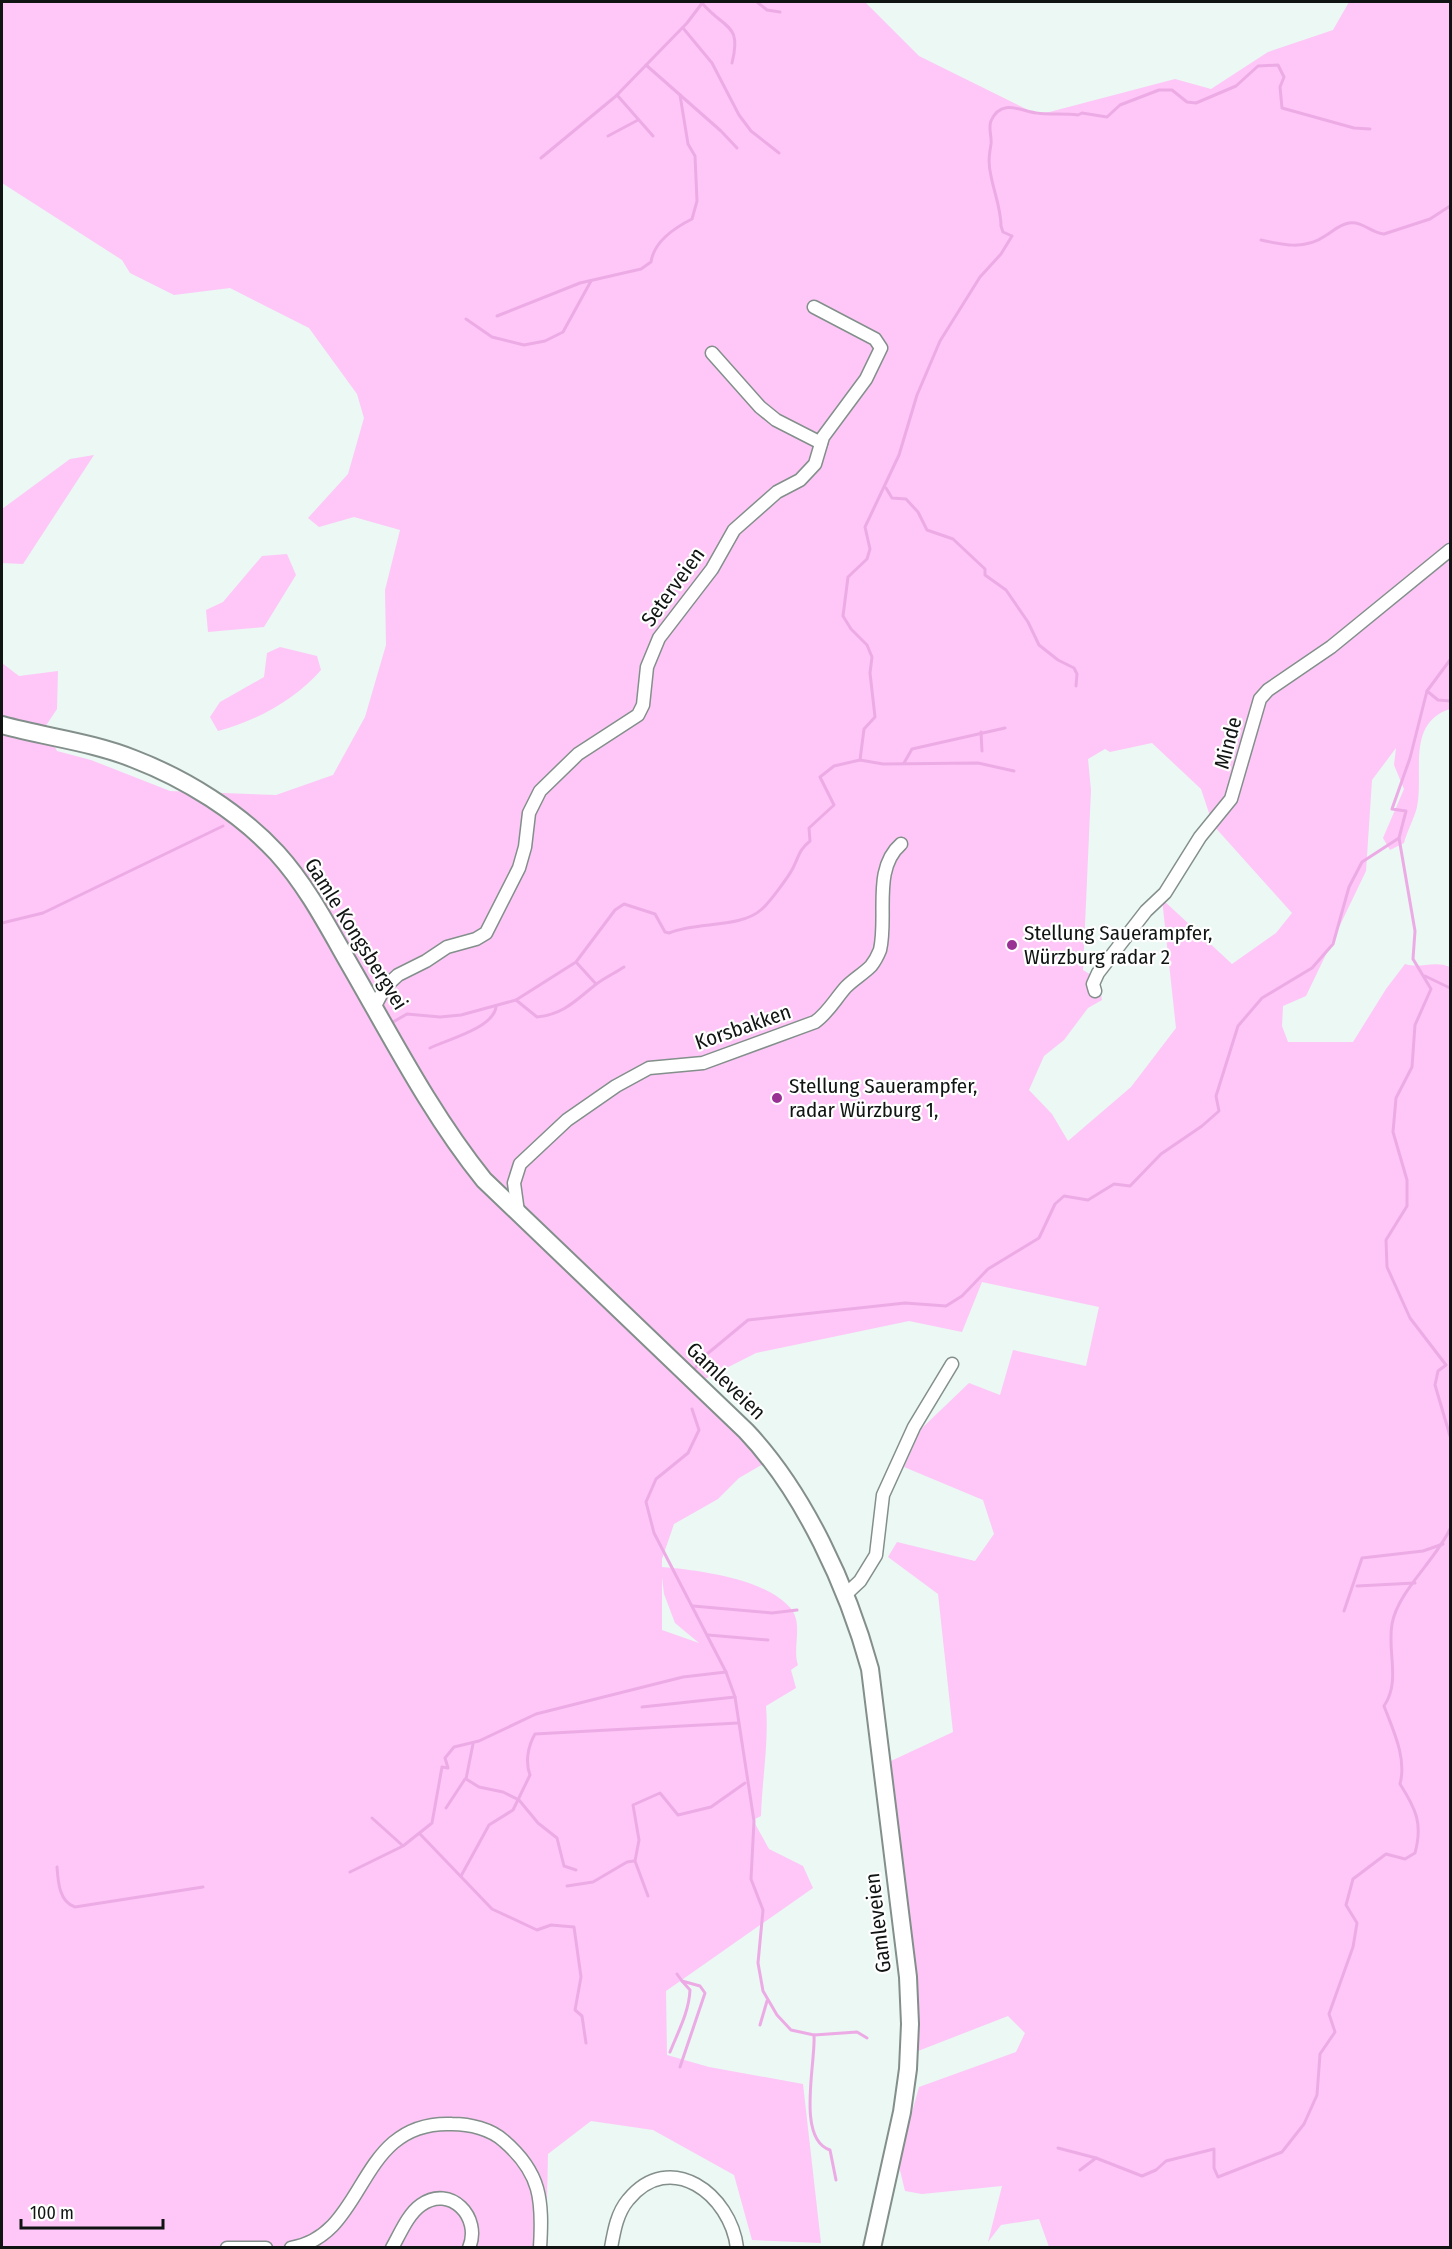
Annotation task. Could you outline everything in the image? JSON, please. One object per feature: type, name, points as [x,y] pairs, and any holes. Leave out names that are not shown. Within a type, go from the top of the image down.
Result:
[{"type":"main road","name":"Gamle Kongsbergvei","points":[[2,725],[132,758],[188,785],[230,812],[266,842],[293,872],[465,1156],[484,1180],[536,1229]]},
{"type":"main road","name":"Gamleveien","points":[[536,1229],[760,1446],[796,1496],[844,1596],[865,1649],[873,1688],[909,1990],[909,2042],[905,2092],[872,2247]]},
{"type":"street","name":"Seterveien","points":[[375,1006],[385,987],[394,977],[426,961],[447,947],[476,939],[486,933],[519,868],[530,813],[540,791],[578,754],[638,715],[642,705],[647,667],[659,638],[712,569],[734,530],[777,492],[808,473],[815,464],[821,443],[831,425],[866,379],[881,348],[875,339],[813,307]]},
{"type":"street","points":[[711,353],[760,407],[776,420],[821,443]]},
{"type":"street","name":"Minde","points":[[1095,991],[1093,984],[1098,973],[1146,911],[1165,893],[1200,837],[1231,799],[1260,699],[1279,681],[1347,635],[1450,550]]},
{"type":"street","name":"Korsbakken","points":[[518,1212],[514,1183],[520,1164],[567,1120],[616,1086],[648,1068],[709,1062],[815,1022],[822,1016],[838,995],[872,965],[877,956],[882,935],[886,867],[891,854],[901,844]]},
{"type":"street","points":[[844,1596],[860,1581],[876,1555],[883,1495],[914,1427],[952,1364]]},
{"type":"street","points":[[291,2247],[318,2238],[335,2224],[373,2164],[390,2145],[416,2130],[449,2123],[492,2132],[524,2161],[534,2178],[541,2204],[540,2247]]},
{"type":"street","points":[[611,2247],[618,2217],[628,2200],[646,2185],[668,2179],[691,2182],[716,2198],[728,2217],[737,2247]]},
{"type":"street","points":[[392,2247],[416,2209],[426,2202],[438,2199],[457,2203],[469,2215],[473,2228],[469,2247]]},
{"type":"street","points":[[227,2247],[266,2247]]},
{"type":"shaded area","points":[[2,2],[865,2],[919,56],[1038,115],[1175,79],[1211,89],[1268,52],[1333,30],[1349,2],[1450,2],[1450,709],[1436,716],[1427,725],[1420,750],[1417,807],[1404,843],[1390,850],[1383,838],[1404,789],[1394,765],[1396,748],[1372,780],[1366,871],[1306,996],[1283,1006],[1282,1026],[1288,1042],[1353,1042],[1386,989],[1405,964],[1416,966],[1438,964],[1450,967],[1450,2247],[1049,2247],[1039,2219],[1001,2225],[988,2242],[1002,2186],[922,2194],[905,2191],[898,2162],[919,2087],[1016,2052],[1025,2033],[1008,2016],[918,2051],[916,1983],[891,1761],[953,1732],[938,1594],[888,1557],[897,1542],[975,1561],[994,1534],[983,1500],[904,1467],[921,1429],[969,1383],[1000,1395],[1013,1350],[1086,1366],[1099,1307],[982,1282],[962,1332],[909,1321],[756,1353],[691,1386],[765,1463],[739,1478],[718,1499],[674,1524],[662,1559],[662,1567],[732,1578],[767,1591],[781,1599],[792,1610],[797,1623],[796,1658],[798,1665],[791,1670],[796,1688],[766,1706],[767,1734],[761,1816],[753,1820],[769,1849],[803,1866],[813,1888],[666,1991],[667,2055],[709,2067],[803,2084],[821,2243],[752,2240],[734,2175],[653,2130],[591,2121],[548,2154],[546,2247],[2,2247],[2,663],[19,676],[58,671],[57,709],[45,727],[57,751],[91,760],[170,791],[276,795],[333,775],[365,717],[386,645],[385,590],[400,530],[354,517],[319,527],[308,518],[348,474],[364,418],[357,394],[309,328],[230,288],[174,295],[130,273],[122,260],[2,183]],"holes":[[[1152,743],[1201,789],[1213,825],[1292,913],[1276,933],[1232,964],[1162,899],[1176,1028],[1131,1087],[1068,1141],[1052,1114],[1029,1090],[1044,1056],[1064,1040],[1088,1008],[1102,1000],[1098,979],[1083,970],[1091,790],[1088,759],[1105,749],[1110,752]],[[662,1577],[664,1594],[675,1623],[699,1643],[662,1630]]]},
{"type":"shaded area","points":[[94,455],[23,564],[2,563],[2,509],[70,459]]},
{"type":"shaded area","points":[[287,554],[296,575],[264,627],[208,632],[206,610],[223,602],[262,556]]},
{"type":"shaded area","points":[[280,647],[317,656],[321,670],[299,691],[274,708],[218,731],[210,717],[220,702],[264,677],[267,653]]},
{"type":"waterway","points":[[541,158],[616,96],[687,23],[703,2]]},
{"type":"waterway","points":[[757,2],[767,10],[780,12]]},
{"type":"waterway","points":[[702,3],[733,34],[735,50],[732,63]]},
{"type":"waterway","points":[[683,28],[712,63],[739,115],[751,131],[779,153]]},
{"type":"waterway","points":[[646,65],[737,148]]},
{"type":"waterway","points":[[860,760],[864,729],[875,717],[870,673],[872,657],[867,645],[851,629],[843,616],[848,577],[867,559],[870,549],[865,527],[899,455],[917,395],[940,341],[980,277],[1001,254],[1012,236],[1003,232],[989,167],[990,126],[995,114],[1000,110],[1012,108],[1041,114],[1078,115],[1082,113],[1107,117],[1120,105],[1159,90],[1172,90],[1187,102],[1196,103],[1236,86],[1258,66],[1278,65],[1284,77],[1280,87],[1282,108],[1354,128],[1370,129]]},
{"type":"waterway","points":[[617,95],[653,136]]},
{"type":"waterway","points":[[497,316],[580,283],[641,269],[651,262],[656,248],[666,236],[692,219],[697,201],[695,156],[688,144],[680,95]]},
{"type":"waterway","points":[[608,136],[638,120]]},
{"type":"waterway","points":[[1261,240],[1286,245],[1302,245],[1317,240],[1349,223],[1359,224],[1384,234],[1430,219],[1450,206]]},
{"type":"waterway","points":[[466,319],[492,337],[524,345],[545,341],[563,332],[591,281]]},
{"type":"waterway","points":[[886,488],[892,498],[906,499],[918,512],[927,530],[953,539],[985,569],[985,575],[1006,590],[1028,622],[1039,645],[1058,660],[1074,668],[1077,674],[1076,686]]},
{"type":"waterway","points":[[692,1372],[707,1354],[748,1320],[905,1303],[946,1306],[962,1296],[988,1269],[1039,1238],[1055,1204],[1064,1196],[1088,1200],[1114,1184],[1130,1186],[1161,1154],[1202,1126],[1219,1111],[1216,1096],[1238,1026],[1262,998],[1312,968],[1333,944],[1349,887],[1362,862],[1399,838],[1406,811],[1392,809],[1410,758],[1427,691],[1450,660]]},
{"type":"waterway","points":[[1427,691],[1438,700],[1450,701]]},
{"type":"waterway","points":[[904,763],[912,749],[1005,728]]},
{"type":"waterway","points":[[981,732],[982,751]]},
{"type":"waterway","points":[[393,1022],[407,1014],[440,1017],[461,1015],[516,1000],[576,962],[615,910],[624,904],[655,914],[665,932],[669,933],[680,929],[742,920],[753,915],[770,901],[791,872],[801,850],[810,841],[809,828],[834,805],[820,777],[834,766],[860,760],[883,764],[978,763],[1014,771]]},
{"type":"waterway","points":[[2,923],[43,913],[223,826]]},
{"type":"waterway","points":[[1399,838],[1415,931],[1413,959],[1431,989],[1415,1025],[1412,1067],[1396,1098],[1393,1132],[1407,1180],[1407,1206],[1386,1240],[1387,1267],[1410,1318],[1446,1365],[1438,1371],[1435,1385],[1450,1436]]},
{"type":"waterway","points":[[576,962],[596,984]]},
{"type":"waterway","points":[[516,1000],[537,1017],[555,1013],[569,1006],[598,982],[624,967]]},
{"type":"waterway","points":[[1425,976],[1450,988]]},
{"type":"waterway","points":[[430,1048],[479,1027],[493,1014],[496,1007]]},
{"type":"waterway","points":[[692,1409],[699,1430],[688,1453],[656,1479],[646,1502],[654,1533],[726,1672],[735,1697],[754,1821],[751,1879],[763,1910],[758,1963],[763,1991],[777,2015],[791,2030],[814,2035],[857,2032],[867,2038]]},
{"type":"waterway","points":[[1080,2170],[1096,2158],[1142,2176],[1156,2170],[1166,2161],[1214,2149],[1214,2168],[1218,2177],[1282,2152],[1304,2124],[1317,2095],[1320,2054],[1335,2032],[1329,2014],[1353,1947],[1357,1923],[1346,1905],[1353,1879],[1386,1854],[1405,1859],[1415,1853],[1418,1825],[1414,1809],[1400,1784],[1402,1774],[1400,1754],[1384,1706],[1392,1687],[1392,1624],[1401,1600],[1450,1529]]},
{"type":"waterway","points":[[1344,1611],[1362,1558],[1423,1551],[1443,1544]]},
{"type":"waterway","points":[[1357,1586],[1415,1583]]},
{"type":"waterway","points":[[693,1606],[772,1613],[797,1610]]},
{"type":"waterway","points":[[708,1635],[768,1640]]},
{"type":"waterway","points":[[350,1872],[403,1846],[432,1823],[442,1767],[448,1768],[445,1758],[454,1747],[479,1741],[536,1714],[683,1677],[726,1672]]},
{"type":"waterway","points":[[642,1707],[735,1697]]},
{"type":"waterway","points":[[461,1876],[489,1825],[513,1810],[530,1775],[528,1754],[535,1734],[738,1723]]},
{"type":"waterway","points":[[473,1744],[466,1779],[479,1787],[503,1792],[519,1800],[538,1823],[557,1838],[564,1866],[576,1870]]},
{"type":"waterway","points":[[446,1808],[465,1779]]},
{"type":"waterway","points":[[648,1896],[635,1861],[639,1840],[633,1805],[660,1793],[678,1815],[711,1807],[745,1783]]},
{"type":"waterway","points":[[372,1818],[402,1845]]},
{"type":"waterway","points":[[420,1834],[492,1909],[537,1930],[551,1925],[574,1927],[581,1977],[575,2010],[582,2016],[586,2043]]},
{"type":"waterway","points":[[567,1886],[593,1882],[627,1862],[634,1861]]},
{"type":"waterway","points":[[57,1867],[63,1896],[75,1907],[203,1887]]},
{"type":"waterway","points":[[677,1974],[682,1981],[700,1986],[705,1993],[680,2067]]},
{"type":"waterway","points":[[670,2052],[688,2006],[690,1990],[682,1981]]},
{"type":"waterway","points":[[760,2025],[767,2001]]},
{"type":"waterway","points":[[814,2035],[810,2099],[813,2131],[820,2143],[830,2150],[836,2180]]},
{"type":"waterway","points":[[1058,2148],[1096,2158]]},
{"type":"place","name":"Stellung Sauerampfer, Würzburg radar 2","points":[[1012,945]]},
{"type":"place","name":"Stellung Sauerampfer, radar Würzburg 1,","points":[[777,1098]]}]
